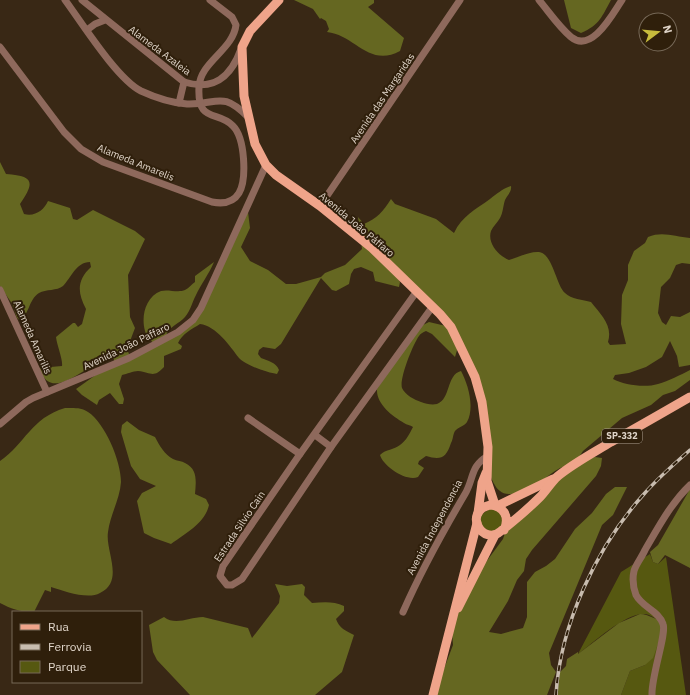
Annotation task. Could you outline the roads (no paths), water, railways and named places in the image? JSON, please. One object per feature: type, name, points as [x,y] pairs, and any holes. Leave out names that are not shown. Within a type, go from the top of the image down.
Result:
[{"type":"main road","name":"Avenida João Páffaro","points":[[279,0],[261,17],[250,31],[242,47],[243,89],[248,117],[256,144],[266,165],[276,175],[320,206],[372,248],[433,306],[445,320],[457,338],[476,377],[485,422],[488,456],[486,471]]},
{"type":"main road","name":"SP-332","points":[[478,513],[485,506],[496,506],[556,477],[580,460],[690,397]]},
{"type":"main road","points":[[486,471],[487,482],[496,506],[506,516],[506,525],[504,530]]},
{"type":"main road","points":[[433,695],[476,523],[482,483],[486,471]]},
{"type":"main road","name":"SP-332","points":[[495,535],[504,530],[541,496],[556,477]]},
{"type":"main road","points":[[452,619],[495,535],[481,532],[476,523]]},
{"type":"street","points":[[65,0],[121,76],[130,83],[148,94],[179,103],[218,99],[225,100],[238,107],[248,117]]},
{"type":"street","name":"Alameda Azaleia","points":[[82,0],[184,82],[199,85],[217,82],[223,79],[238,58],[242,47]]},
{"type":"street","points":[[200,102],[199,85],[205,71],[232,38],[236,25],[232,17],[210,0]]},
{"type":"street","name":"Avenida das Margaridas","points":[[320,206],[460,0]]},
{"type":"street","points":[[539,0],[572,38],[581,40],[588,39],[600,32],[622,0]]},
{"type":"street","points":[[87,30],[95,24],[105,20]]},
{"type":"street","name":"Alameda Amarelis","points":[[0,47],[64,132],[89,154],[103,162],[212,202],[228,202],[239,194],[243,175],[244,162],[239,136],[236,130],[229,123],[207,113],[200,102]]},
{"type":"street","points":[[179,103],[184,82]]},
{"type":"street","name":"Avenida João Paffaro","points":[[0,424],[26,402],[146,350],[178,332],[193,320],[201,308],[266,165]]},
{"type":"street","name":"Alameda Amarilis","points":[[0,290],[47,392]]},
{"type":"street","name":"Estrada Silvio Cain","points":[[416,291],[315,435],[300,454],[223,566],[220,576],[227,585],[232,585],[242,579],[331,447],[433,306]]},
{"type":"street","points":[[248,418],[300,454]]},
{"type":"street","points":[[315,435],[331,447]]},
{"type":"street","name":"Avenida Independencia","points":[[402,612],[429,556],[469,488],[474,467],[488,456]]},
{"type":"street","points":[[652,695],[651,684],[664,624],[640,602],[636,595],[632,583],[634,570],[665,517],[690,485]]},
{"type":"railway","points":[[556,695],[559,668],[573,614],[597,562],[611,538],[644,494],[660,477],[690,450]]}]
